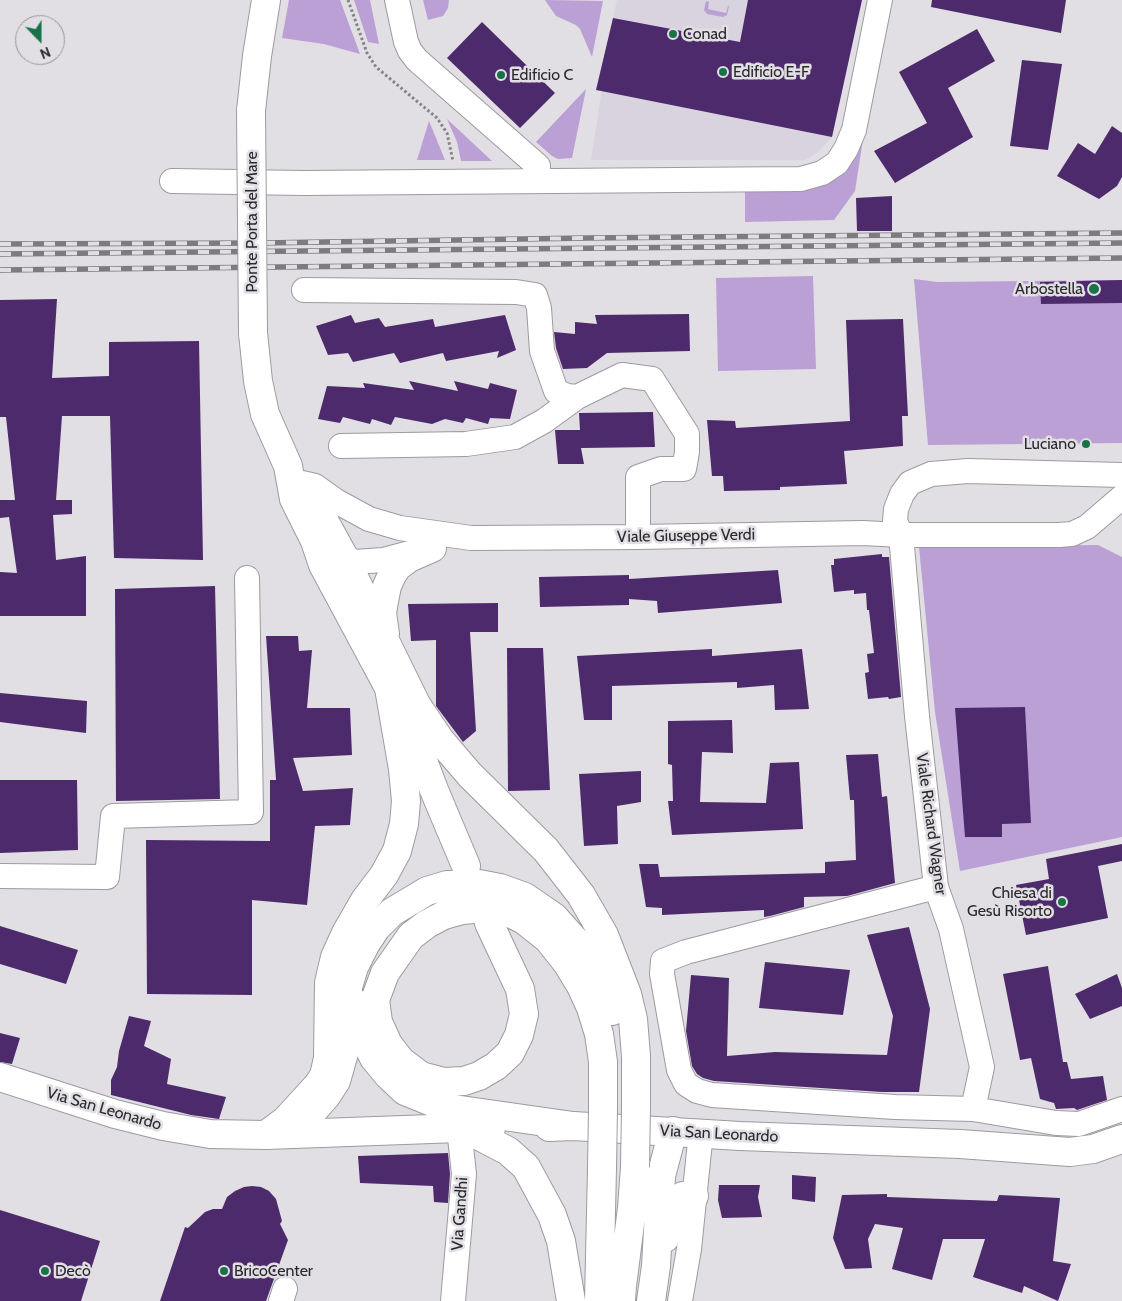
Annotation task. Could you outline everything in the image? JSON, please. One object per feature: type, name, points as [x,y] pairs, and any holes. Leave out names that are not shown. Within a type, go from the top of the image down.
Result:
[{"type":"main road","name":"Ponte Porta del Mare","points":[[266,0],[251,111],[253,333],[258,381],[265,414],[295,474]]},
{"type":"main road","points":[[295,474],[294,499],[315,541],[322,565],[407,718],[434,790],[466,866]]},
{"type":"main road","points":[[295,474],[308,492],[344,557],[416,704],[440,740],[470,775],[546,850],[581,895],[604,935],[627,994],[633,1019],[636,1056],[621,1108]]},
{"type":"main road","points":[[315,541],[344,557]]},
{"type":"main road","points":[[388,648],[382,613],[387,586],[397,567],[409,558],[432,548]]},
{"type":"main road","points":[[266,1135],[286,1120],[324,1076],[328,1058],[328,983],[336,957],[346,933],[384,875],[400,842],[406,801],[403,769],[389,688]]},
{"type":"main road","points":[[305,1140],[336,1081],[346,1046],[348,987],[354,968],[376,928],[392,912],[428,891],[447,886],[479,884],[500,888],[525,898],[554,917],[579,945],[597,974],[619,1031],[624,1079],[621,1108],[620,1167],[599,1301]]},
{"type":"main road","points":[[573,1126],[447,1108],[426,1101],[405,1091],[374,1058],[364,1038],[360,1021],[360,1000],[364,976],[376,951],[391,932],[409,916],[428,908],[449,903],[469,904],[487,916],[520,989],[524,1014],[519,1035],[510,1053],[496,1066],[479,1076],[464,1081],[444,1082],[422,1076],[401,1062],[388,1044],[378,1022],[375,1000],[384,973],[411,936],[427,924],[444,915],[462,910],[487,916],[504,910],[524,920],[548,940],[567,963],[581,986],[591,1008],[599,1034],[603,1062],[621,1108]]},
{"type":"main road","name":"Via San Leonardo","points":[[0,1077],[115,1114],[163,1126],[209,1142],[266,1135],[305,1140],[462,1128],[573,1126],[960,1144],[1070,1152],[1093,1149],[1122,1139]]},
{"type":"main road","points":[[462,1128],[508,1151],[526,1167],[552,1215],[561,1241],[571,1301]]},
{"type":"main road","points":[[651,1301],[656,1266],[661,1176],[673,1131]]},
{"type":"main road","points":[[620,1167],[632,1208],[621,1293]]},
{"type":"main road","points":[[656,1266],[672,1216],[683,1196],[695,1187]]},
{"type":"street","points":[[397,0],[406,42],[417,60],[538,166],[538,181]]},
{"type":"street","points":[[172,181],[304,183],[800,179],[822,173],[837,163],[846,149],[854,130],[880,0]]},
{"type":"street","points":[[304,290],[516,292],[535,295],[539,308],[542,351],[556,391],[567,396],[578,397]]},
{"type":"street","points":[[341,446],[466,444],[515,436],[544,420],[578,397],[622,376],[652,380],[687,434],[687,452],[684,469],[661,469],[638,477],[638,537]]},
{"type":"street","points":[[901,535],[895,521],[896,508],[902,494],[910,483],[931,474],[968,472],[1122,475]]},
{"type":"street","name":"Viale Giuseppe Verdi","points":[[295,474],[336,501],[369,519],[400,528],[471,538],[863,533],[901,535],[1072,534],[1087,527],[1122,497]]},
{"type":"street","name":"Viale Richard Wagner","points":[[901,535],[917,724],[936,887],[951,929],[982,1067],[974,1109]]},
{"type":"street","name":"Viale Giuseppe Verdi","points":[[344,557],[355,562],[383,560],[471,538]]},
{"type":"street","points":[[0,876],[107,878],[113,816],[251,812],[246,578]]},
{"type":"street","points":[[936,887],[672,956],[663,961],[661,966],[682,1078],[691,1089],[712,1095],[895,1107],[974,1109],[1056,1123],[1079,1124],[1122,1109]]},
{"type":"street","name":"Via Gandhi","points":[[453,1301],[464,1174],[462,1128]]},
{"type":"street","points":[[680,1301],[689,1249],[702,1132]]},
{"type":"street","points":[[695,1187],[710,1158],[735,1135]]},
{"type":"path","points":[[348,0],[367,54],[376,67],[437,118],[447,133],[458,181]]},
{"type":"shaded area","points":[[289,0],[340,0],[360,54],[324,44],[282,38]]},
{"type":"shaded area","points":[[354,0],[370,0],[379,44],[368,42]]},
{"type":"shaded area","points":[[423,0],[449,0],[448,8],[443,16],[428,20]]},
{"type":"shaded area","points":[[545,0],[603,1],[592,57],[580,29],[576,25],[556,16]]},
{"type":"shaded area","points":[[617,0],[862,0],[832,137],[816,154],[805,160],[591,160]]},
{"type":"shaded area","points":[[706,1],[709,2],[708,9],[726,13],[729,6],[727,15],[723,17],[707,14],[704,10]]},
{"type":"shaded area","points":[[586,89],[572,158],[558,159],[536,142]]},
{"type":"shaded area","points":[[447,119],[492,161],[461,161],[457,142]]},
{"type":"shaded area","points":[[429,121],[445,160],[417,160]]},
{"type":"shaded area","points":[[863,139],[855,191],[834,220],[745,222],[745,190],[801,191],[817,187],[840,174]]},
{"type":"shaded area","points":[[813,276],[816,369],[718,371],[716,278]]},
{"type":"shaded area","name":"Arbostella","points":[[914,279],[937,282],[1122,280],[1122,443],[928,445]]},
{"type":"shaded area","points":[[1098,545],[1122,557],[1122,837],[960,871],[935,712],[919,547]]},
{"type":"building","name":"Edificio E-F","points":[[748,0],[862,0],[832,137],[596,90],[613,18],[740,42]]},
{"type":"building","points":[[932,0],[1066,0],[1061,33],[931,7]]},
{"type":"building","name":"Edificio C","points":[[482,22],[555,93],[520,128],[447,58]]},
{"type":"building","points":[[977,29],[995,61],[948,88],[973,137],[895,183],[874,151],[927,123],[899,72]]},
{"type":"building","points":[[1022,60],[1062,64],[1048,150],[1010,146]]},
{"type":"building","points":[[1112,126],[1122,133],[1122,177],[1117,186],[1099,199],[1057,176],[1078,143],[1095,154]]},
{"type":"building","points":[[892,196],[892,231],[857,231],[856,198]]},
{"type":"building","points":[[1122,280],[1122,303],[1041,304],[1040,282]]},
{"type":"building","points":[[57,299],[52,378],[109,376],[109,342],[199,341],[203,560],[114,558],[110,416],[62,416],[56,500],[72,500],[72,514],[53,515],[56,560],[86,556],[86,616],[0,616],[0,572],[17,573],[9,517],[0,518],[0,500],[15,500],[6,417],[0,417],[0,300]]},
{"type":"building","points":[[689,314],[690,351],[607,353],[587,368],[563,369],[556,348],[554,332],[575,334],[575,322],[597,324],[595,315]]},
{"type":"building","points":[[351,315],[355,323],[379,318],[385,327],[433,319],[435,327],[505,315],[516,350],[497,358],[499,351],[446,361],[443,353],[400,363],[394,353],[353,362],[348,353],[328,355],[316,326]]},
{"type":"building","points":[[903,319],[908,416],[902,416],[903,446],[844,451],[847,484],[780,487],[780,490],[724,491],[723,476],[712,476],[707,420],[735,421],[736,428],[850,421],[846,320]]},
{"type":"building","points":[[409,381],[458,391],[454,381],[488,389],[490,383],[517,390],[510,419],[490,418],[488,424],[466,418],[463,423],[445,419],[432,424],[395,417],[391,425],[372,419],[370,424],[343,417],[340,423],[318,419],[327,386],[365,388],[363,383],[414,390]]},
{"type":"building","points":[[653,412],[655,447],[581,448],[584,464],[558,464],[555,430],[580,430],[579,413]]},
{"type":"building","points":[[882,554],[882,557],[889,557],[901,697],[868,699],[865,673],[869,672],[867,654],[874,653],[866,593],[854,594],[854,590],[834,592],[831,565],[834,565],[834,559]]},
{"type":"building","points":[[778,570],[782,603],[658,613],[657,601],[629,599],[629,605],[540,607],[539,577],[629,575],[629,579]]},
{"type":"building","points":[[215,586],[220,799],[116,801],[115,589]]},
{"type":"building","points":[[498,603],[498,632],[470,632],[476,731],[463,742],[436,706],[436,640],[411,641],[408,604]]},
{"type":"building","points":[[266,636],[298,636],[299,651],[312,650],[307,708],[350,708],[352,755],[293,758],[303,791],[353,788],[350,825],[315,826],[307,905],[252,900],[252,995],[147,994],[146,840],[270,841],[270,780],[276,780]]},
{"type":"building","points":[[507,648],[543,648],[550,790],[508,791]]},
{"type":"building","points":[[712,649],[712,656],[802,649],[809,709],[775,710],[774,685],[737,688],[737,682],[612,686],[612,720],[584,720],[577,656]]},
{"type":"building","points":[[0,693],[87,701],[86,733],[0,722]]},
{"type":"building","points":[[1025,707],[1031,823],[1002,824],[1002,837],[965,837],[955,708]]},
{"type":"building","points":[[732,720],[733,753],[702,752],[700,802],[766,803],[770,763],[799,762],[803,829],[672,835],[668,801],[673,801],[672,765],[668,764],[668,721]]},
{"type":"building","points":[[878,754],[882,797],[887,796],[895,883],[847,896],[804,897],[804,907],[764,917],[764,910],[662,915],[662,908],[646,907],[639,864],[658,864],[660,877],[825,873],[825,862],[856,860],[854,800],[850,800],[846,755]]},
{"type":"building","points":[[641,771],[641,802],[617,806],[618,844],[584,846],[579,774]]},
{"type":"building","points":[[0,780],[77,780],[78,850],[0,853]]},
{"type":"building","name":"Chiesa di Gesù Risorto","points":[[1122,844],[1122,861],[1098,866],[1108,918],[1026,935],[1016,885],[1049,879],[1046,859]]},
{"type":"building","points":[[0,926],[78,950],[66,984],[0,964]]},
{"type":"building","points":[[909,927],[930,1009],[919,1092],[882,1092],[714,1081],[697,1074],[692,1066],[686,1031],[691,975],[729,978],[727,1056],[775,1052],[887,1055],[893,1016],[867,935]]},
{"type":"building","points":[[765,962],[850,970],[843,1015],[759,1008]]},
{"type":"building","points":[[1048,966],[1063,1062],[1067,1062],[1071,1079],[1103,1076],[1107,1100],[1077,1110],[1074,1108],[1056,1109],[1054,1103],[1040,1099],[1031,1058],[1020,1060],[1003,974]]},
{"type":"building","points":[[1117,974],[1122,988],[1122,1006],[1090,1019],[1075,994]]},
{"type":"building","points":[[129,1016],[151,1021],[144,1046],[171,1059],[167,1084],[226,1097],[219,1119],[191,1115],[111,1095],[111,1080],[117,1067],[119,1051]]},
{"type":"building","points":[[0,1033],[20,1038],[12,1064],[0,1062]]},
{"type":"building","points":[[448,1153],[450,1174],[448,1203],[434,1202],[433,1186],[360,1183],[358,1156]]},
{"type":"building","points":[[792,1175],[816,1177],[815,1202],[792,1199]]},
{"type":"building","points":[[719,1185],[760,1185],[758,1197],[762,1217],[722,1218],[718,1200]]},
{"type":"building","name":"BricoCenter","points":[[252,1186],[261,1187],[269,1191],[276,1199],[282,1221],[280,1224],[288,1240],[266,1301],[160,1301],[185,1227],[188,1228],[205,1212],[213,1209],[222,1209],[227,1197],[235,1191]]},
{"type":"building","points":[[887,1194],[887,1197],[997,1201],[999,1195],[1060,1198],[1053,1261],[1071,1264],[1058,1301],[1024,1286],[1022,1293],[973,1277],[985,1239],[943,1239],[932,1280],[892,1269],[903,1228],[875,1224],[868,1239],[872,1268],[845,1269],[833,1238],[842,1195]]},
{"type":"building","name":"Decò","points":[[0,1210],[100,1241],[81,1301],[0,1301]]},
{"type":"railway","points":[[0,244],[260,243],[1122,233]]},
{"type":"railway","points":[[0,254],[1122,243]]},
{"type":"railway","points":[[0,270],[1122,258]]},
{"type":"place","name":"Conad","points":[[673,34]]},
{"type":"place","name":"Edificio E-F","points":[[723,72]]},
{"type":"place","name":"Edificio C","points":[[501,75]]},
{"type":"place","name":"Arbostella","points":[[1094,289]]},
{"type":"place","name":"Luciano","points":[[1086,444]]},
{"type":"place","name":"Chiesa di Gesù Risorto","points":[[1062,902]]},
{"type":"place","name":"Decò","points":[[45,1271]]},
{"type":"place","name":"BricoCenter","points":[[224,1271]]}]
